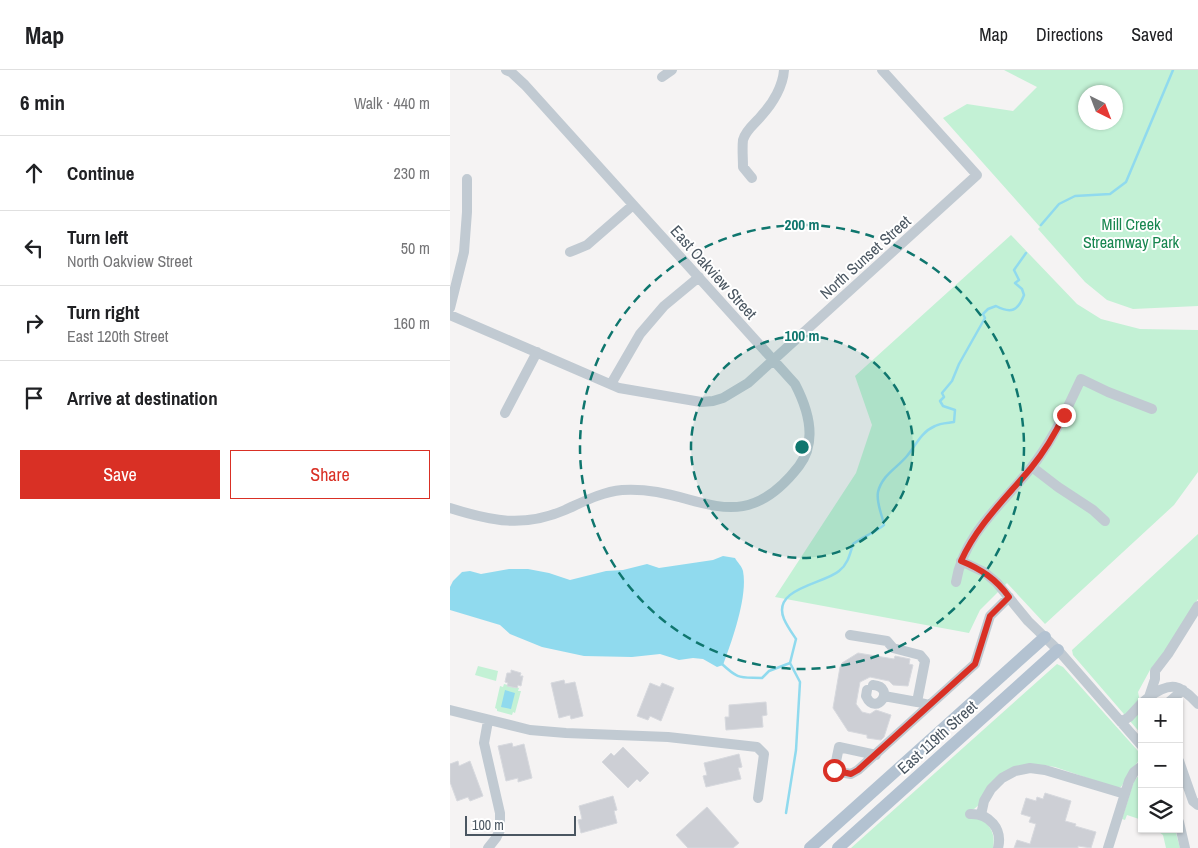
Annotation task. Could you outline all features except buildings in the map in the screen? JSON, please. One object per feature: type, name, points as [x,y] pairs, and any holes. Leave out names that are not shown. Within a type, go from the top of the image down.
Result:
[{"type":"main road","name":"East 119th Street","points":[[810,848],[1045,637]]},
{"type":"main road","name":"East 119th Street","points":[[838,848],[1058,650]]},
{"type":"street","name":"East Oakview Street","points":[[450,508],[496,520],[524,521],[549,516],[594,497],[622,490],[656,492],[723,508],[741,508],[770,495],[787,481],[801,464],[809,440],[808,417],[802,397],[794,384],[525,86],[511,72],[506,70]]},
{"type":"street","points":[[662,78],[672,70]]},
{"type":"street","points":[[752,178],[743,167],[744,139],[749,128],[775,98],[784,76],[784,70]]},
{"type":"street","name":"North Sunset Street","points":[[450,315],[619,388],[701,402],[723,398],[737,391],[977,175],[882,70]]},
{"type":"street","points":[[450,308],[464,252],[467,179]]},
{"type":"street","points":[[570,252],[588,245],[633,205]]},
{"type":"street","points":[[611,384],[640,334],[664,306],[699,277]]},
{"type":"street","points":[[505,413],[537,352]]},
{"type":"street","points":[[956,582],[966,550],[980,528],[1032,467],[1058,427],[1081,380],[1152,409]]},
{"type":"street","points":[[1032,467],[1105,521]]},
{"type":"street","points":[[961,561],[984,572],[997,583],[1139,743]]},
{"type":"street","points":[[876,755],[975,664],[990,616],[1009,597]]},
{"type":"street","points":[[1145,698],[1155,679],[1155,671],[1198,606]]},
{"type":"street","points":[[850,635],[887,641],[893,648],[920,655],[925,661],[917,702]]},
{"type":"street","points":[[1147,698],[1170,685],[1189,694],[1198,704]]},
{"type":"street","points":[[870,688],[882,688],[884,696],[880,702],[871,703],[866,696],[870,688]]},
{"type":"street","points":[[1174,698],[1183,690]]},
{"type":"street","points":[[884,696],[930,706]]},
{"type":"street","points":[[1121,722],[1129,717],[1138,707]]},
{"type":"street","points":[[450,710],[530,730],[668,737],[757,747],[764,754],[758,798]]},
{"type":"street","points":[[488,721],[484,743],[500,813],[500,830],[488,848]]},
{"type":"street","points":[[981,815],[984,801],[991,789],[1002,778],[1015,771],[1030,768],[1045,770],[1125,794]]},
{"type":"street","points":[[1108,848],[1129,781],[1138,769]]},
{"type":"street","points":[[1183,773],[1193,800],[1198,805]]},
{"type":"street","points":[[970,814],[981,815],[991,820],[997,828],[999,836],[998,848]]},
{"type":"street","points":[[1182,833],[1186,848]]},
{"type":"green space","name":"Mill Creek Streamway Park","points":[[1004,70],[1198,70],[1198,306],[1133,309],[1107,300],[1085,282],[1038,229],[1040,227],[943,118],[967,104],[1013,111],[1037,87]]},
{"type":"green space","points":[[1011,235],[1077,304],[1101,319],[1140,329],[1198,330],[1198,472],[1174,505],[1045,624],[1007,583],[980,610],[969,633],[775,597],[856,473],[872,425],[855,376]]},
{"type":"green space","points":[[1198,534],[1198,599],[1167,651],[1150,670],[1138,692],[1138,730],[1073,655],[1072,650]]},
{"type":"green space","points":[[1057,664],[1063,667],[1138,751],[1138,762],[1121,787],[1117,788],[1055,767],[1042,765],[1011,769],[980,804],[974,809],[970,809],[991,830],[994,841],[993,848],[851,848]]},
{"type":"green space","points":[[478,666],[498,671],[496,681],[475,675]]},
{"type":"green space","points":[[504,684],[519,688],[518,691],[521,691],[515,713],[513,712],[512,715],[497,711],[495,708],[500,686],[503,687]]},
{"type":"green space","points":[[1138,776],[1138,819],[1127,815],[1125,820],[1122,819],[1134,781]]},
{"type":"green space","points":[[1160,833],[1176,833],[1180,848],[1166,848],[1163,835]]},
{"type":"water","points":[[723,556],[735,558],[742,569],[744,581],[735,631],[723,665],[717,667],[703,659],[679,660],[660,654],[632,657],[584,656],[542,647],[510,634],[500,625],[450,610],[450,587],[462,572],[470,571],[481,574],[509,569],[528,569],[570,580],[647,564],[659,568],[713,560]]},
{"type":"water","points":[[505,690],[515,693],[511,709],[501,707]]},
{"type":"waterway","points":[[1041,225],[1059,204],[1075,196],[1110,194],[1126,182],[1173,70]]},
{"type":"waterway","points":[[786,813],[796,750],[800,682],[790,663],[796,639],[784,619],[782,609],[785,600],[801,588],[832,576],[839,571],[847,562],[853,544],[884,525],[878,500],[880,486],[886,476],[907,456],[926,432],[937,425],[954,422],[955,410],[943,406],[940,401],[944,397],[942,393],[952,381],[959,364],[985,318],[983,314],[988,309],[996,306],[1006,310],[1013,310],[1019,305],[1024,295],[1022,289],[1015,283],[1019,280],[1014,270],[1026,253]]},
{"type":"waterway","points":[[722,664],[740,677],[762,678],[769,671],[790,663]]},
{"type":"route","points":[[834,770],[851,774],[858,770],[975,664],[990,616],[1009,597],[984,572],[961,561],[980,528],[1038,459],[1064,415]]}]
